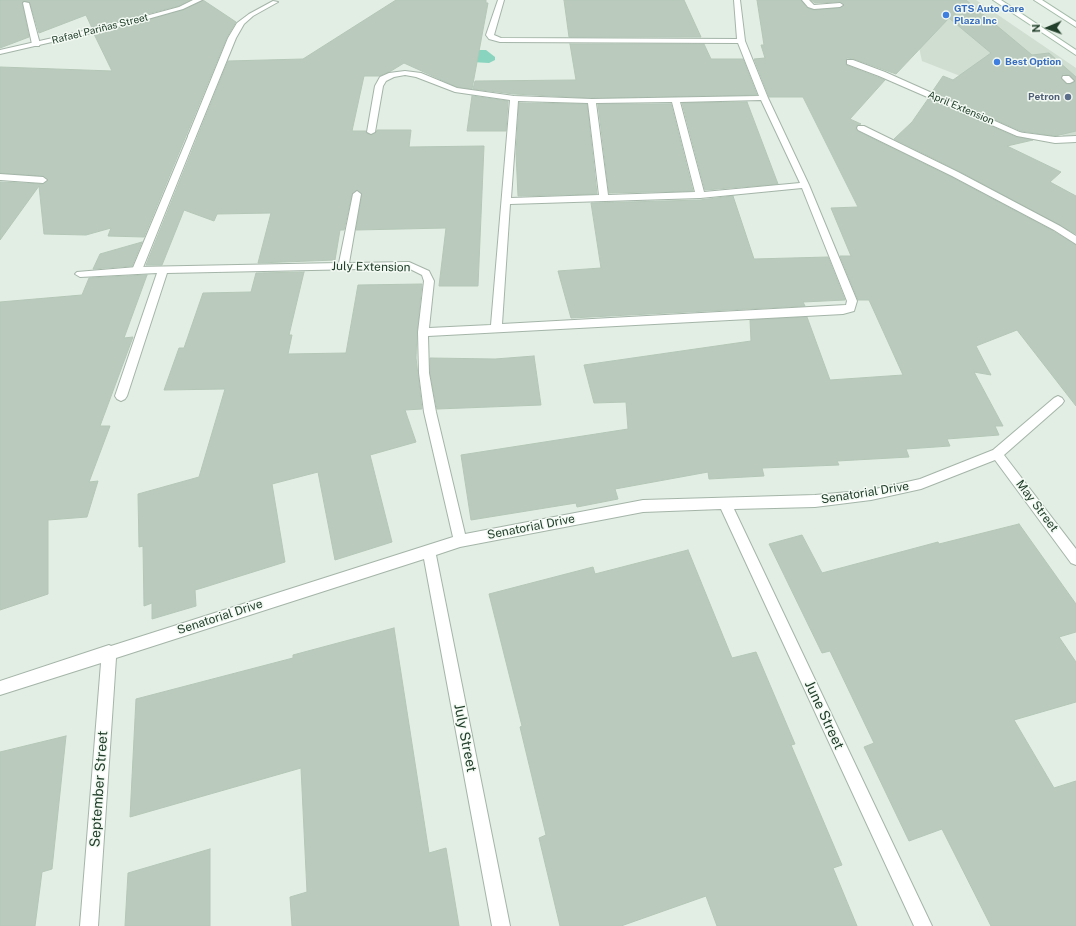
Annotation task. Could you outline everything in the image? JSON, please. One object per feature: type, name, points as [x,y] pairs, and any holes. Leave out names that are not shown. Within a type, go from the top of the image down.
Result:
[{"type":"street","name":"Rafael Pariñas Street","points":[[0,52],[128,24],[181,8],[199,0]]},
{"type":"street","points":[[137,270],[232,38],[241,23],[251,15],[275,2],[272,0]]},
{"type":"street","points":[[501,0],[490,32],[492,37],[500,40],[741,41]]},
{"type":"street","points":[[423,332],[843,310],[850,308],[852,301],[805,185],[764,98],[741,41],[736,0]]},
{"type":"street","points":[[805,0],[810,6],[814,7],[840,5]]},
{"type":"street","points":[[996,0],[1076,53]]},
{"type":"street","points":[[1037,0],[1076,25]]},
{"type":"street","points":[[26,3],[36,44]]},
{"type":"street","name":"April Extension","points":[[850,62],[882,74],[1020,134],[1055,140],[1076,140]]},
{"type":"street","points":[[371,132],[379,86],[383,79],[392,74],[405,73],[418,75],[455,90],[514,98],[592,101],[764,98]]},
{"type":"street","points":[[496,329],[514,98]]},
{"type":"street","points":[[675,99],[700,195]]},
{"type":"street","points":[[592,101],[604,199]]},
{"type":"street","points":[[861,128],[955,174],[1057,228],[1076,241]]},
{"type":"street","points":[[0,177],[42,180]]},
{"type":"street","points":[[505,202],[700,195],[805,185]]},
{"type":"street","points":[[343,266],[357,194]]},
{"type":"street","name":"July Extension","points":[[80,274],[137,270],[409,265],[426,273],[429,281],[423,332],[424,373],[430,412],[460,541]]},
{"type":"street","points":[[121,396],[163,270]]},
{"type":"street","name":"Senatorial Drive","points":[[0,688],[460,541],[643,506],[815,501],[872,495],[921,484],[997,454],[1058,401]]},
{"type":"street","name":"May Street","points":[[997,454],[1076,559]]},
{"type":"street","name":"June Street","points":[[725,504],[922,926]]},
{"type":"street","name":"July Street","points":[[428,550],[501,926]]},
{"type":"street","name":"September Street","points":[[89,926],[109,652]]},
{"type":"shaded area","points":[[928,0],[976,0],[1076,68],[1076,136],[1065,138],[1004,75],[1024,101],[922,61],[917,38]]},
{"type":"shaded area","points":[[476,50],[486,50],[495,57],[495,60],[489,63],[472,62]]},
{"type":"building","points":[[0,0],[190,0],[178,6],[92,28],[86,15],[39,33],[30,3],[24,1],[22,3],[29,37],[0,48]]},
{"type":"building","points":[[203,0],[236,22],[227,37],[144,237],[108,236],[111,228],[86,235],[44,234],[39,186],[0,240],[0,182],[43,184],[48,180],[43,176],[0,173],[0,67],[112,71],[94,34],[183,10]]},
{"type":"building","points":[[396,0],[486,0],[486,3],[488,3],[472,89],[457,87],[404,63],[379,76],[364,76],[352,131],[366,131],[366,133],[372,135],[376,133],[377,130],[411,130],[409,147],[484,146],[478,286],[439,286],[446,228],[356,230],[362,194],[357,190],[352,194],[344,230],[340,230],[335,260],[258,263],[271,213],[217,214],[214,221],[184,210],[162,265],[146,265],[228,61],[303,59]]},
{"type":"building","points":[[564,0],[684,0],[701,37],[569,37]]},
{"type":"building","points":[[757,0],[801,0],[807,8],[814,10],[840,8],[844,5],[840,2],[815,3],[811,0],[966,0],[1032,55],[1049,53],[1076,77],[1076,131],[1055,136],[1021,131],[932,92],[943,76],[953,80],[991,53],[949,18],[896,74],[854,59],[847,58],[846,60],[846,65],[885,80],[850,119],[861,124],[857,125],[857,131],[951,177],[1053,231],[1076,245],[1076,406],[1017,330],[976,346],[991,375],[974,372],[1003,426],[995,426],[999,435],[947,439],[950,446],[906,449],[909,457],[837,461],[839,465],[762,468],[764,476],[709,479],[708,472],[615,489],[618,499],[577,507],[576,503],[471,520],[461,455],[628,429],[626,402],[594,403],[584,365],[751,341],[750,320],[807,317],[830,380],[903,375],[869,300],[858,300],[840,256],[851,256],[831,208],[858,207],[803,97],[769,97],[754,59],[765,58],[761,45],[764,45]],"holes":[[[1063,74],[1070,75],[1075,81],[1071,84],[1066,84],[1061,78]]]},
{"type":"building","points":[[570,44],[704,44],[711,59],[743,59],[757,95],[592,98],[514,94],[473,89],[475,81],[576,80]]},
{"type":"building","points":[[472,96],[508,101],[506,131],[467,131]]},
{"type":"building","points":[[928,99],[1016,137],[1033,140],[1007,146],[1061,172],[1050,182],[1076,196],[1076,234],[959,171],[894,139],[912,122]]},
{"type":"building","points":[[747,102],[778,184],[705,190],[682,103]]},
{"type":"building","points":[[519,103],[587,104],[597,194],[518,196],[516,153]]},
{"type":"building","points":[[598,104],[671,104],[693,191],[609,193]]},
{"type":"building","points":[[733,196],[754,259],[828,257],[845,300],[803,302],[805,306],[571,318],[558,271],[601,268],[591,203],[700,200]]},
{"type":"building","points":[[142,242],[132,266],[93,269],[100,254]]},
{"type":"building","points":[[304,272],[289,335],[292,335],[288,354],[346,353],[358,285],[422,284],[416,358],[422,409],[405,410],[416,442],[370,455],[392,542],[335,560],[318,472],[272,484],[285,562],[195,590],[196,606],[152,619],[152,603],[144,606],[143,546],[139,547],[138,494],[199,477],[225,389],[164,390],[179,348],[184,348],[203,293],[251,292],[256,273]]},
{"type":"building","points":[[147,275],[124,338],[133,337],[100,426],[110,426],[89,482],[98,481],[87,517],[48,520],[48,594],[0,610],[0,302],[82,295],[89,278]]},
{"type":"building","points":[[534,356],[541,405],[437,409],[430,373],[430,358],[495,359]]},
{"type":"building","points":[[1019,524],[1076,604],[1076,632],[1059,637],[1076,662],[1076,702],[1014,720],[1054,788],[1076,781],[1076,926],[991,926],[942,829],[909,841],[864,747],[874,743],[830,651],[822,653],[769,544],[802,535],[822,573],[938,542],[939,544]]},
{"type":"building","points":[[688,550],[732,658],[756,652],[795,744],[791,745],[842,865],[833,868],[857,926],[717,926],[706,896],[621,926],[560,926],[539,838],[546,835],[520,727],[522,726],[489,594],[593,567],[595,574]]},
{"type":"building","points":[[394,628],[429,853],[446,848],[459,926],[292,926],[290,897],[307,892],[301,768],[130,817],[136,699],[293,658],[293,655]]},
{"type":"building","points":[[66,736],[52,869],[42,872],[35,926],[0,926],[0,752]]},
{"type":"building","points":[[210,849],[210,926],[125,926],[128,873]]},
{"type":"place","name":"GTS Auto Care Plaza Inc","points":[[946,15]]},
{"type":"place","name":"Best Option","points":[[997,62]]},
{"type":"place","name":"Petron","points":[[1068,97]]}]
